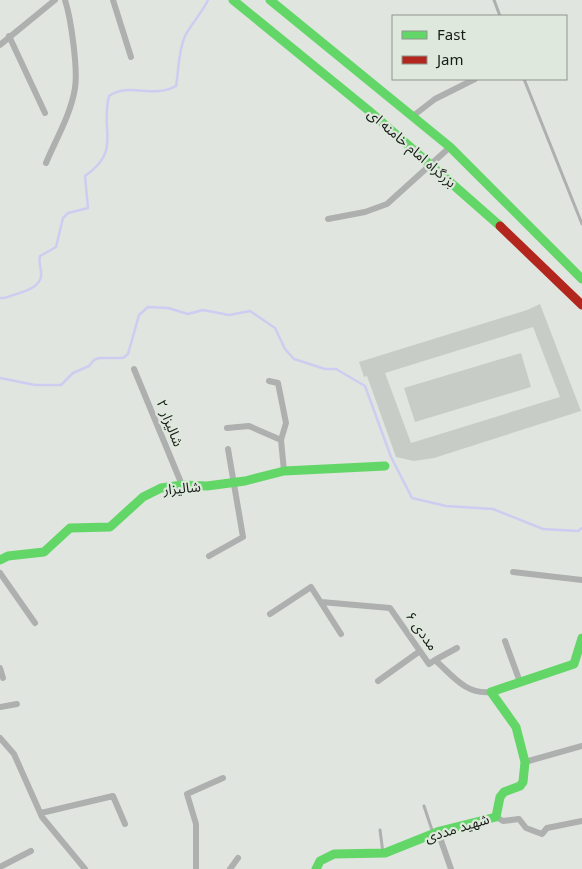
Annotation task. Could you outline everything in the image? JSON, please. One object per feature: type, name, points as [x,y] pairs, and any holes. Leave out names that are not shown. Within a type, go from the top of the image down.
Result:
[{"type":"main road","name":"بزرگراه امام خامنه ای","points":[[233,0],[341,86],[432,163],[535,257],[582,305]]},
{"type":"main road","name":"بزرگراه امام خامنه ای","points":[[270,0],[450,147],[582,279]]},
{"type":"main road","name":"شالیزار","points":[[0,560],[8,556],[44,552],[70,528],[110,527],[143,497],[161,488],[182,485],[207,486],[284,471],[384,466]]},
{"type":"main road","points":[[491,692],[574,664],[582,638]]},
{"type":"main road","name":"شهید مددی","points":[[316,869],[322,858],[329,854],[383,854],[396,851],[435,833],[496,817],[500,797],[504,792],[520,786],[523,782],[525,762],[516,727],[491,692]]},
{"type":"street","points":[[0,45],[55,0]]},
{"type":"street","points":[[46,163],[71,103],[75,86],[70,16],[65,0]]},
{"type":"street","points":[[113,0],[131,57]]},
{"type":"street","points":[[9,36],[45,113]]},
{"type":"street","points":[[413,116],[435,99],[473,80]]},
{"type":"street","points":[[328,219],[366,212],[387,204],[450,147]]},
{"type":"street","name":"شالیزار ۲","points":[[134,369],[182,485]]},
{"type":"street","points":[[269,381],[278,383],[286,423],[282,440],[284,471]]},
{"type":"street","points":[[227,428],[249,426],[282,440]]},
{"type":"street","points":[[209,556],[243,537],[228,449]]},
{"type":"street","points":[[513,572],[582,580]]},
{"type":"street","points":[[0,573],[34,623]]},
{"type":"street","points":[[270,614],[311,587],[341,634]]},
{"type":"street","name":"مددی ۶","points":[[321,602],[390,608],[429,664],[435,660],[468,689],[477,694],[491,692]]},
{"type":"street","points":[[505,641],[520,682]]},
{"type":"street","points":[[435,660],[456,648]]},
{"type":"street","points":[[378,681],[420,651]]},
{"type":"street","points":[[0,668],[3,678]]},
{"type":"street","points":[[0,707],[17,704]]},
{"type":"street","points":[[0,738],[14,754],[41,813],[85,869]]},
{"type":"street","points":[[525,762],[582,746]]},
{"type":"street","points":[[196,869],[196,824],[187,794],[224,778]]},
{"type":"street","points":[[41,813],[113,796],[124,824]]},
{"type":"street","points":[[496,817],[503,821],[519,819],[526,828],[542,834],[547,828],[582,821]]},
{"type":"street","points":[[435,833],[451,869]]},
{"type":"street","points":[[3,867],[31,851]]},
{"type":"street","points":[[230,869],[238,858]]},
{"type":"lane","points":[[494,0],[500,15]]},
{"type":"lane","points":[[524,80],[582,224]]},
{"type":"lane","points":[[424,806],[435,833]]},
{"type":"lane","points":[[380,830],[383,854]]},
{"type":"building","points":[[540,304],[581,411],[434,458],[414,461],[396,457],[367,376],[364,377],[359,362],[527,310]],"holes":[[[533,327],[560,397],[411,443],[385,373]]]},
{"type":"building","points":[[521,353],[531,387],[415,422],[404,388]]},
{"type":"waterway","points":[[0,298],[32,288],[40,281],[40,256],[56,247],[63,218],[68,213],[88,208],[85,176],[96,167],[103,158],[106,149],[109,96],[125,90],[159,91],[168,90],[176,86],[180,54],[185,36],[208,0]]},
{"type":"waterway","points":[[0,378],[35,385],[61,385],[73,373],[89,366],[94,360],[99,358],[123,358],[128,354],[139,315],[148,307],[168,308],[188,314],[203,310],[229,315],[250,311],[275,328],[285,349],[294,359],[325,369],[336,369],[365,386],[391,457],[412,498],[446,506],[493,509],[543,529],[578,531],[582,528]]},
{"type":"traffic: fast","points":[[233,0],[368,110],[500,226]]},
{"type":"traffic: fast","points":[[270,0],[450,147],[582,279]]},
{"type":"traffic: fast","points":[[0,560],[8,556],[44,552],[70,528],[110,527],[143,497],[161,488],[182,485],[207,486],[245,481],[284,471],[385,466]]},
{"type":"traffic: fast","points":[[316,869],[320,861],[334,854],[385,853],[440,831],[496,817],[500,797],[504,792],[520,786],[523,782],[525,762],[516,727],[491,692],[574,664],[582,638]]},
{"type":"traffic: jam","points":[[500,226],[582,305]]}]
